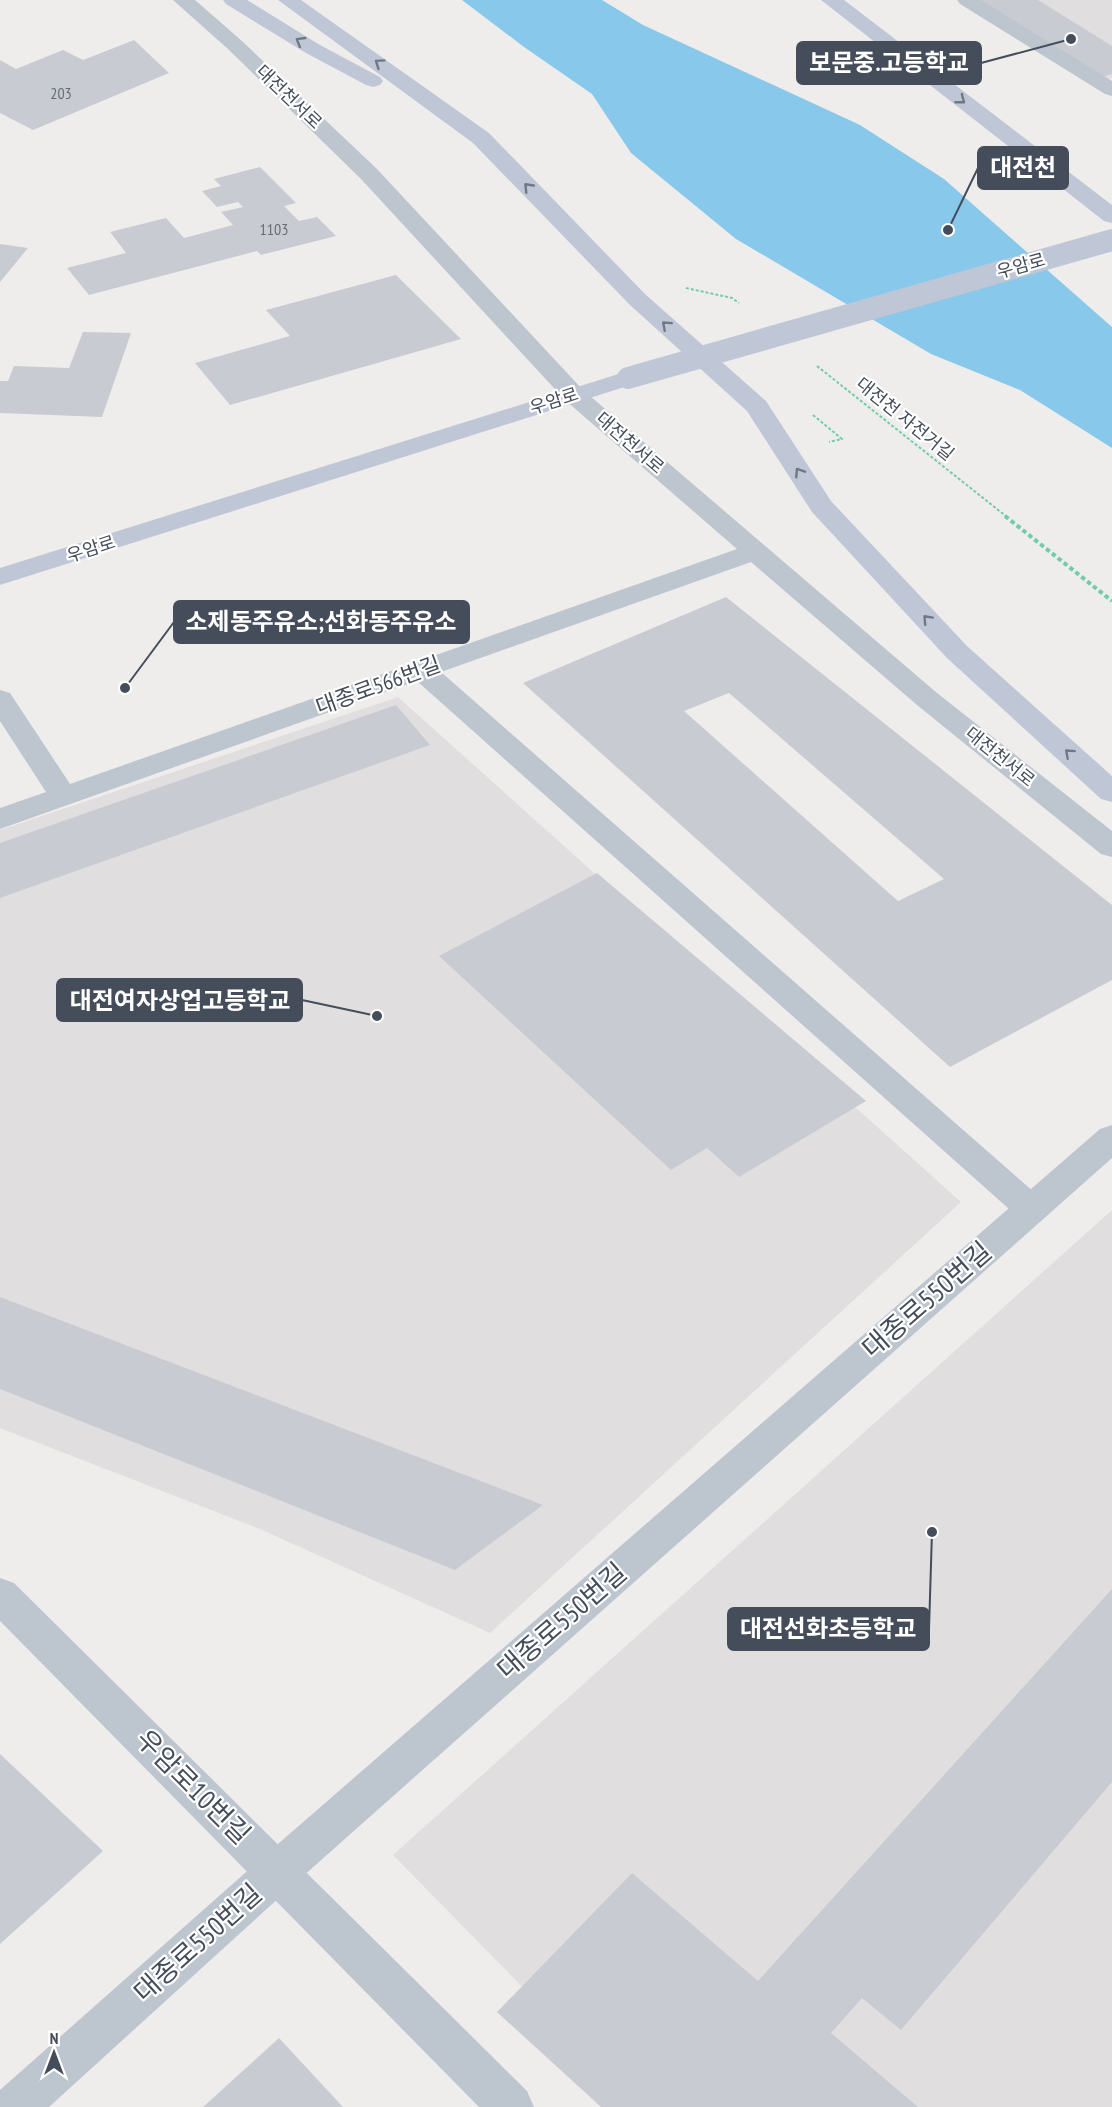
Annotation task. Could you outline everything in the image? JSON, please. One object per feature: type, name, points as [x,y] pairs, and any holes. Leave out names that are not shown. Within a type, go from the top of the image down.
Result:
[{"type":"main road","points":[[233,0],[313,49],[481,138]]},
{"type":"main road","points":[[288,0],[481,138],[638,300],[757,405],[821,506],[957,652],[1112,792]]},
{"type":"main road","points":[[831,0],[1112,216]]},
{"type":"main road","name":"우암로","points":[[0,577],[628,378],[1112,240]]},
{"type":"street","name":"대전천서로","points":[[183,0],[235,45],[369,174],[574,395],[927,699],[1112,847]]},
{"type":"street","points":[[967,0],[1112,90]]},
{"type":"street","name":"대종로566번길","points":[[0,819],[756,551]]},
{"type":"street","points":[[421,670],[1031,1209]]},
{"type":"street","points":[[0,699],[64,797]]},
{"type":"street","name":"대종로550번길","points":[[15,2107],[278,1872],[1112,1138]]},
{"type":"street","name":"우암로10번길","points":[[0,1595],[511,2107]]},
{"type":"path","points":[[679,287],[732,298],[741,305]]},
{"type":"path","name":"대전천 자전거길","points":[[816,365],[1112,601]]},
{"type":"shaded area","points":[[969,0],[1112,0],[1112,78],[1099,82]]},
{"type":"shaded area","points":[[398,697],[961,1202],[490,1633],[260,1529],[0,1428],[0,830]]},
{"type":"shaded area","points":[[1112,1210],[1112,2107],[640,2107],[393,1855]]},
{"type":"water","points":[[462,0],[602,0],[643,25],[860,125],[944,179],[1112,327],[1112,448],[1020,390],[931,354],[736,239],[631,153],[592,94]]},
{"type":"building","points":[[977,0],[1038,0],[1112,46],[1112,74],[1102,77]]},
{"type":"building","points":[[134,40],[169,73],[33,130],[0,113],[0,60],[16,69],[63,50],[83,60]]},
{"type":"building","points":[[260,167],[296,203],[284,206],[299,221],[317,217],[336,236],[261,255],[257,251],[89,295],[67,268],[126,253],[110,232],[166,218],[184,238],[233,225],[221,212],[243,207],[238,202],[217,207],[202,191],[221,186],[214,179]]},
{"type":"building","points":[[0,244],[28,248],[0,282]]},
{"type":"building","points":[[396,275],[461,339],[230,405],[195,363],[290,336],[266,310]]},
{"type":"building","points":[[83,332],[131,333],[102,417],[0,413],[0,381],[8,381],[14,366],[69,368]]},
{"type":"building","points":[[726,597],[1112,905],[1112,980],[950,1067],[523,683]],"holes":[[[729,693],[944,879],[898,901],[684,711]]]},
{"type":"building","points":[[396,705],[430,745],[0,898],[0,843]]},
{"type":"building","points":[[597,873],[866,1101],[739,1177],[707,1148],[671,1170],[439,956]]},
{"type":"building","points":[[0,1297],[543,1505],[455,1570],[0,1389]]},
{"type":"building","points":[[1112,1589],[1112,1782],[901,2030],[862,1998],[831,2033],[918,2107],[601,2107],[497,2012],[632,1873],[758,1981]]},
{"type":"building","points":[[0,1754],[103,1851],[0,1944]]},
{"type":"building","points":[[279,2038],[343,2107],[203,2107]]},
{"type":"place","name":"보문중.고등학교","points":[[1071,39]]},
{"type":"place","name":"대전천","points":[[948,230]]},
{"type":"place","name":"소제동주유소;선화동주유소","points":[[125,688]]},
{"type":"place","name":"대전여자상업고등학교","points":[[377,1016]]},
{"type":"place","name":"대전선화초등학교","points":[[932,1532]]}]
